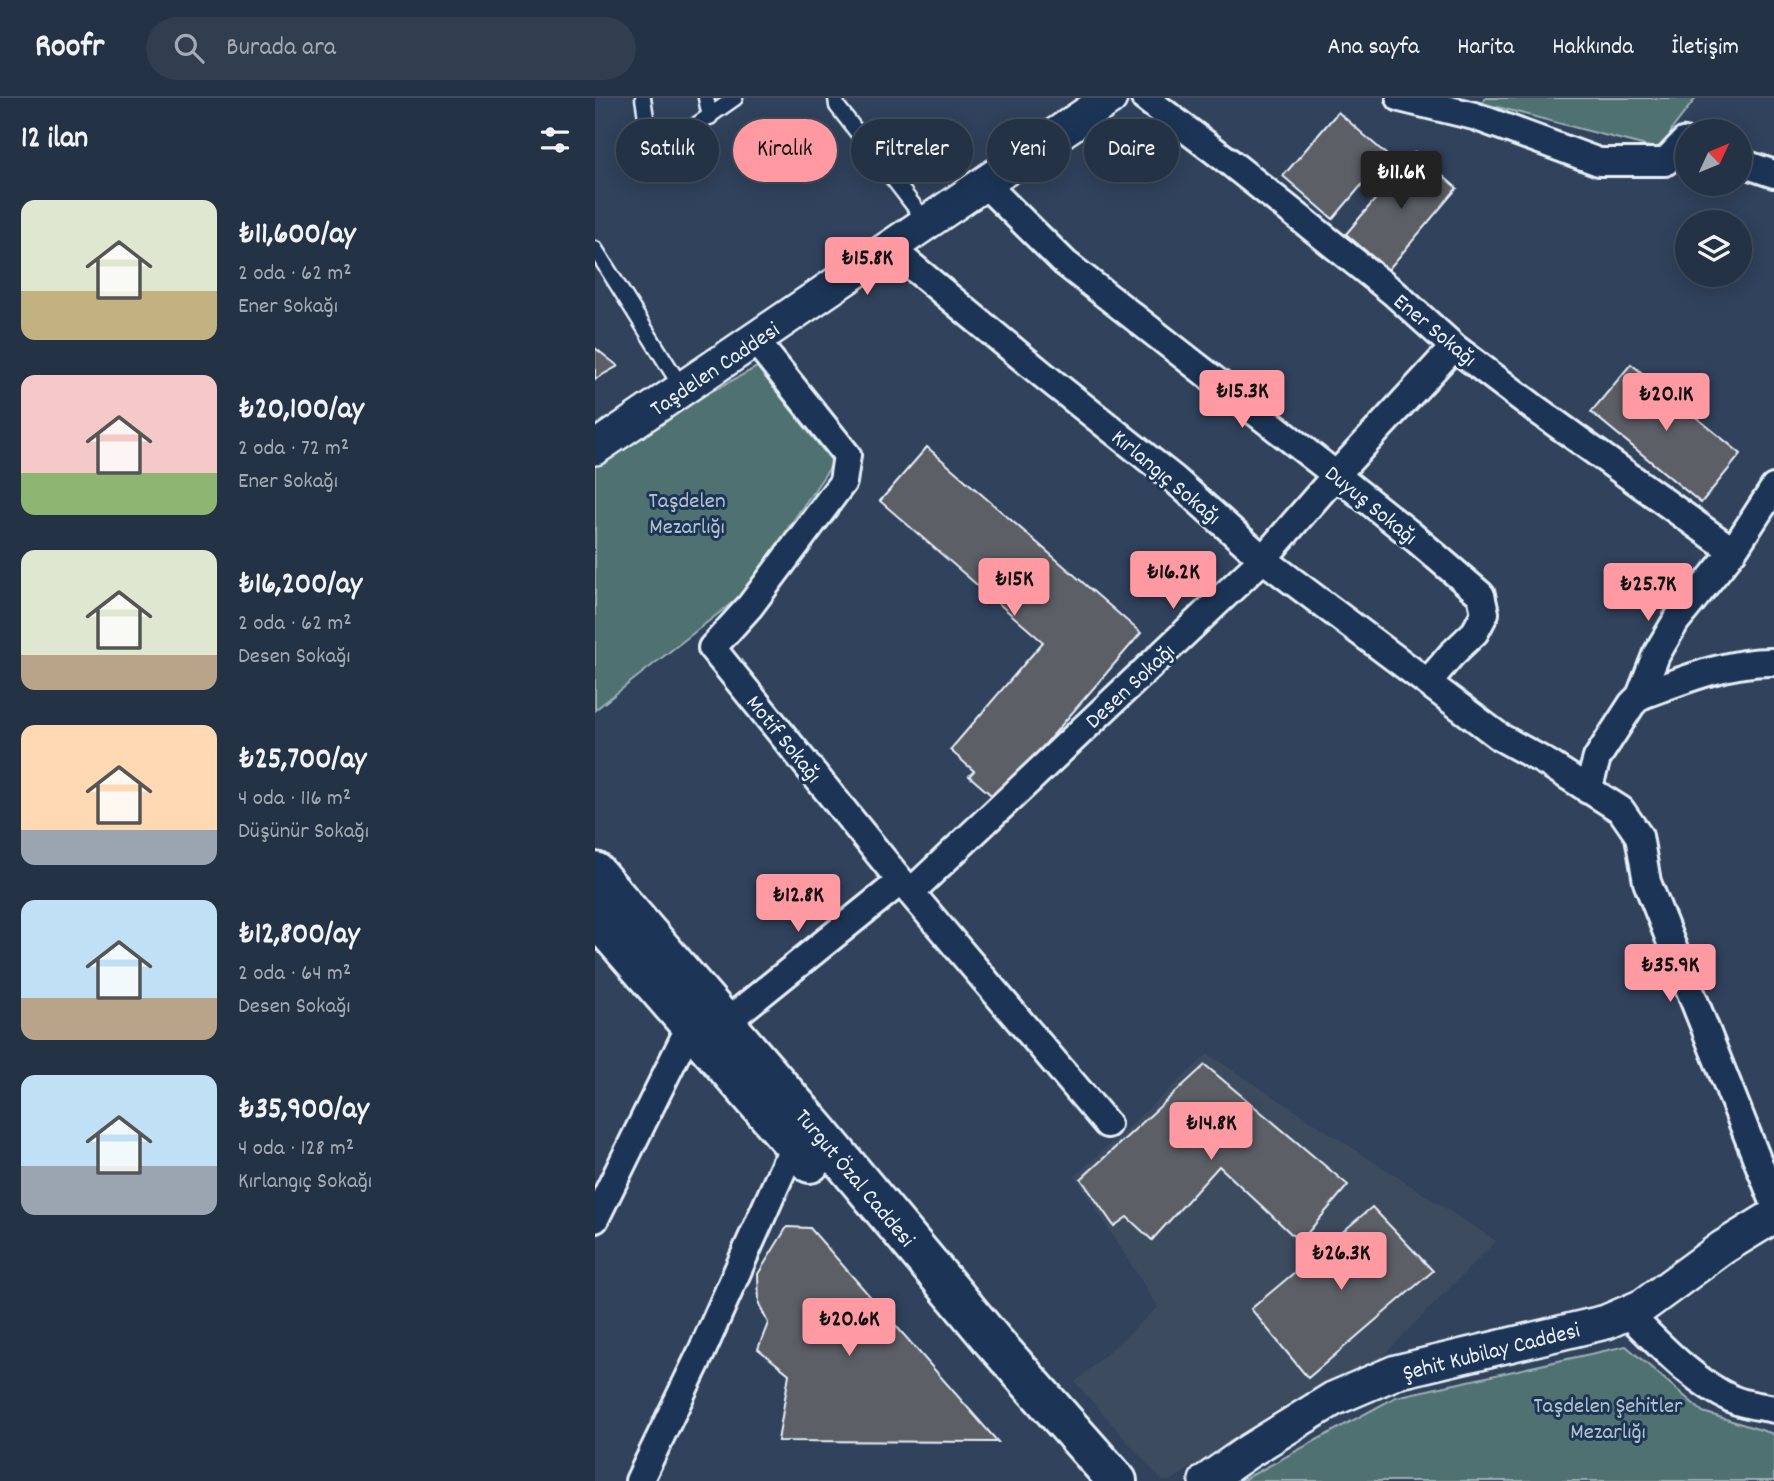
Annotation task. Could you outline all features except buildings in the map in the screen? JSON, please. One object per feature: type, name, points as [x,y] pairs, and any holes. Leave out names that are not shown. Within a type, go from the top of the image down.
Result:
[{"type":"main road","name":"Turgut Özal Caddesi","points":[[595,872],[798,1149],[1087,1481]]},
{"type":"main road","name":"Turgut Özal Caddesi","points":[[595,916],[708,1024],[1117,1481]]},
{"type":"street","name":"Taşdelen Caddesi","points":[[595,448],[1110,98]]},
{"type":"street","name":"Ener Sokağı","points":[[1145,98],[1394,293],[1454,347],[1733,551]]},
{"type":"street","points":[[1400,98],[1479,107],[1599,162],[1665,162],[1675,151]]},
{"type":"street","points":[[1752,166],[1774,174]]},
{"type":"street","name":"Duyuş Sokağı","points":[[984,183],[1065,263],[1410,534],[1481,595],[1485,612],[1475,632],[1428,682]]},
{"type":"street","name":"Kırlangıç Sokağı","points":[[890,248],[1174,479],[1263,559],[1500,737],[1549,764],[1621,810],[1639,836],[1647,882],[1774,1202]]},
{"type":"street","name":"Motif Sokağı","points":[[755,340],[847,455],[843,482],[750,606],[712,648],[906,887],[1107,1124]]},
{"type":"street","name":"Desen Sokağı","points":[[708,1024],[906,887],[1263,559],[1454,347]]},
{"type":"street","points":[[1588,790],[1597,758],[1640,696],[1656,655],[1676,621],[1733,551],[1774,488]]},
{"type":"street","points":[[1640,696],[1705,672],[1774,662]]},
{"type":"street","points":[[595,1219],[708,1024]]},
{"type":"street","points":[[639,1481],[702,1351],[785,1164],[798,1149]]},
{"type":"street","name":"Şehit Kubilay Caddesi","points":[[1206,1481],[1333,1399],[1396,1372],[1606,1322],[1643,1306],[1722,1248],[1774,1216]]},
{"type":"street","points":[[1627,1313],[1675,1360],[1701,1381],[1733,1400],[1774,1409]]},
{"type":"lane","points":[[643,98],[652,156],[734,98]]},
{"type":"lane","points":[[706,98],[710,117]]},
{"type":"lane","points":[[836,98],[837,106],[927,223]]},
{"type":"lane","points":[[595,249],[683,390]]},
{"type":"shaded area","points":[[1208,1054],[1496,1241],[1381,1358],[1289,1402],[1171,1481],[1162,1481],[1075,1382],[1158,1307],[1075,1176]]},
{"type":"green space","points":[[1485,98],[1696,98],[1680,119],[1675,119],[1665,151],[1482,103]]},
{"type":"green space","name":"Taşdelen Mezarlığı","points":[[757,367],[833,463],[742,595],[595,710],[595,458]]},
{"type":"green space","name":"Taşdelen Şehitler Mezarlığı","points":[[1626,1346],[1703,1412],[1774,1434],[1774,1481],[1241,1481],[1396,1397]]}]
